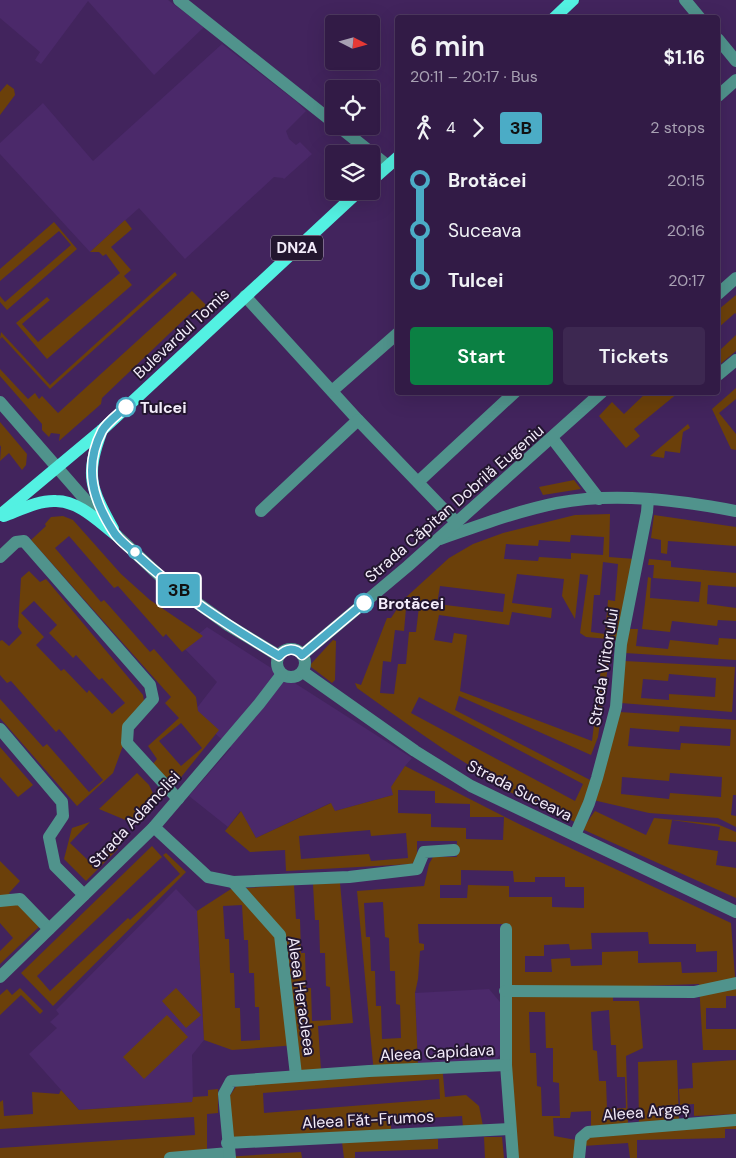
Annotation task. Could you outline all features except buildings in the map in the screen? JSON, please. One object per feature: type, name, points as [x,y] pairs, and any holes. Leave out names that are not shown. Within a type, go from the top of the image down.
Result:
[{"type":"main road","points":[[557,15],[574,0]]},
{"type":"main road","points":[[380,173],[393,162]]},
{"type":"main road","name":"Bulevardul Tomis","points":[[0,516],[103,429],[349,200]]},
{"type":"main road","points":[[103,429],[93,460],[91,471],[92,483],[97,499],[116,535]]},
{"type":"main road","points":[[0,516],[55,500],[65,501],[90,514],[116,535]]},
{"type":"street","points":[[179,0],[325,116]]},
{"type":"street","points":[[685,0],[698,15]]},
{"type":"street","points":[[720,41],[736,61]]},
{"type":"street","points":[[720,94],[736,80]]},
{"type":"street","points":[[352,135],[393,162]]},
{"type":"street","points":[[720,292],[736,278]]},
{"type":"street","points":[[245,296],[358,420],[456,522]]},
{"type":"street","points":[[332,391],[395,336]]},
{"type":"street","points":[[720,374],[735,364]]},
{"type":"street","points":[[418,482],[512,395]]},
{"type":"street","name":"Strada Căpitan Dobrilă Eugeniu","points":[[302,655],[408,566],[599,395]]},
{"type":"street","points":[[0,402],[116,535],[161,577],[228,625],[279,656]]},
{"type":"street","points":[[261,511],[358,420]]},
{"type":"street","points":[[552,438],[599,499]]},
{"type":"street","points":[[435,540],[532,509],[559,503],[599,499],[648,499],[686,502],[736,511]]},
{"type":"street","name":"Strada Viitorului","points":[[575,835],[589,803],[616,707],[621,644],[648,499]]},
{"type":"street","points":[[0,557],[16,542],[24,540],[150,685],[153,699],[128,727],[127,743],[178,799]]},
{"type":"street","points":[[290,649],[302,655],[306,663],[303,672],[295,677],[286,677],[282,674],[277,666],[279,656],[282,653],[290,649]]},
{"type":"street","name":"Strada Suceava","points":[[303,672],[415,751],[471,786],[736,912]]},
{"type":"street","name":"Strada Adamclisi","points":[[0,977],[154,827],[259,704],[282,674]]},
{"type":"street","points":[[0,729],[62,802],[63,816],[49,837],[55,866],[84,896]]},
{"type":"street","points":[[154,827],[208,877],[233,882],[349,877],[417,869],[424,852],[454,850]]},
{"type":"street","name":"Aleea Heracleea","points":[[229,1151],[224,1094],[231,1080],[296,1075],[280,935],[233,882]]},
{"type":"street","points":[[0,901],[20,899],[49,929]]},
{"type":"street","name":"Aleea Capidava","points":[[506,929],[506,1065],[513,1158]]},
{"type":"street","points":[[505,991],[694,992],[736,983]]},
{"type":"street","name":"Aleea Capidava","points":[[296,1075],[506,1065]]},
{"type":"street","name":"Aleea Argeș","points":[[579,1158],[581,1138],[588,1132],[736,1120]]},
{"type":"street","name":"Aleea Făt-Frumos","points":[[170,1158],[229,1151],[510,1129]]},
{"type":"shaded area","points":[[0,0],[168,0],[204,27],[154,75],[88,1],[41,64],[35,60],[40,52],[0,18]]},
{"type":"shaded area","points":[[222,44],[306,111],[286,131],[289,139],[296,145],[300,142],[312,154],[284,179],[274,177],[185,259],[139,208],[90,252],[0,154],[0,143],[43,103],[93,161]]},
{"type":"shaded area","points":[[7,84],[14,89],[15,95],[0,115],[0,92]]},
{"type":"shaded area","points":[[125,220],[132,229],[111,247],[131,270],[124,276],[132,285],[47,359],[16,323],[47,297],[50,300],[22,324],[38,342],[120,273],[106,254],[103,256],[99,252],[90,252]]},
{"type":"shaded area","points":[[54,222],[77,249],[7,310],[0,302],[0,296],[5,302],[71,245],[59,231],[0,281],[0,269]]},
{"type":"shaded area","points":[[175,272],[177,275],[50,389],[2,337],[0,339],[1,332],[50,385]]},
{"type":"shaded area","points":[[192,291],[208,307],[205,311],[194,310],[102,398],[101,404],[59,441],[60,434],[51,433],[49,437],[42,430],[42,424],[0,376],[0,369],[28,399],[35,393],[39,399],[42,396],[58,413]]},
{"type":"shaded area","points":[[736,295],[736,314],[720,326],[720,308]]},
{"type":"shaded area","points":[[736,335],[736,351],[720,364],[720,350]]},
{"type":"shaded area","points":[[736,388],[736,399],[719,413],[736,434],[736,450],[731,449],[712,409]]},
{"type":"shaded area","points":[[644,395],[676,395],[634,429],[640,436],[626,448],[599,416],[612,402],[624,414]]},
{"type":"shaded area","points":[[0,422],[27,454],[26,465],[22,470],[9,453],[0,461]]},
{"type":"shaded area","points":[[688,424],[690,428],[683,432],[680,453],[665,451],[664,458],[650,456]]},
{"type":"shaded area","points":[[574,480],[581,489],[543,495],[539,487]]},
{"type":"shaded area","points":[[610,514],[609,557],[635,559],[619,640],[586,637],[580,633],[588,575],[580,574],[575,619],[562,596],[564,579],[517,574],[512,603],[552,608],[551,618],[512,612],[509,625],[439,615],[434,640],[452,643],[454,633],[467,635],[460,691],[592,741],[603,652],[610,652],[598,737],[591,755],[459,696],[455,710],[592,781],[575,822],[503,789],[505,785],[429,740],[357,688],[355,683],[361,685],[387,618],[391,618],[403,600],[449,558],[473,544],[503,533],[575,515]],"holes":[[[571,535],[604,537],[603,555],[571,553],[571,559],[539,557],[538,561],[504,559],[506,544],[538,546],[539,540],[570,542]],[[603,562],[618,564],[615,601],[608,600],[605,634],[591,632],[594,595],[600,595]],[[440,586],[505,594],[503,612],[437,604]],[[407,597],[420,598],[416,632],[409,632],[406,664],[398,664],[394,694],[380,693],[383,661],[391,662],[395,630],[404,631]],[[419,697],[583,784],[575,801],[411,713]]]},
{"type":"shaded area","points":[[654,515],[736,527],[736,546],[668,541],[667,554],[661,553],[661,540],[651,538]]},
{"type":"shaded area","points":[[63,516],[73,520],[121,574],[150,600],[203,636],[182,652],[166,634],[163,637],[118,586],[114,588],[69,536],[55,548],[101,602],[104,600],[150,652],[154,649],[196,697],[198,711],[219,730],[174,786],[152,765],[157,759],[148,746],[179,718],[165,703],[171,697],[31,540],[46,526],[45,524],[51,517]],"holes":[[[181,723],[202,748],[181,766],[159,741]]]},
{"type":"shaded area","points":[[649,559],[671,561],[671,567],[736,573],[736,587],[708,585],[707,604],[736,608],[736,621],[718,620],[717,626],[672,621],[670,632],[642,629],[648,577],[651,578],[650,598],[699,602],[701,582],[653,578],[654,565],[648,565]]},
{"type":"shaded area","points":[[29,571],[40,582],[46,579],[143,695],[144,701],[124,743],[113,773],[77,806],[0,718],[0,699],[43,747],[47,744],[89,792],[103,780],[59,729],[56,732],[11,681],[7,683],[0,675],[0,641],[2,640],[9,646],[22,633],[18,627],[21,578]],"holes":[[[34,601],[57,625],[49,633],[73,658],[76,655],[99,680],[102,678],[125,703],[112,714],[89,690],[87,693],[64,669],[61,671],[36,645],[44,637],[21,613]]]},
{"type":"shaded area","points":[[207,627],[412,758],[405,766],[393,795],[335,811],[330,803],[256,838],[240,811],[228,827],[189,796],[231,748],[193,713],[217,682],[183,647]]},
{"type":"shaded area","points":[[628,629],[638,629],[636,646],[668,649],[670,640],[718,645],[719,638],[736,639],[736,660],[625,653]]},
{"type":"shaded area","points":[[333,640],[336,641],[335,680],[332,683],[311,667],[311,664]]},
{"type":"shaded area","points":[[625,661],[735,667],[732,712],[621,703]],"holes":[[[669,674],[716,678],[715,697],[669,694],[669,700],[641,698],[643,679],[668,681]]]},
{"type":"shaded area","points":[[620,712],[736,720],[736,795],[733,795],[731,815],[736,816],[736,827],[718,818],[649,813],[593,800]],"holes":[[[680,726],[731,729],[730,746],[681,743],[680,750],[628,746],[630,728],[679,732]],[[670,773],[722,777],[721,797],[670,793],[669,799],[621,794],[622,777],[669,781]]]},
{"type":"shaded area","points":[[0,747],[33,785],[18,797],[0,777]]},
{"type":"shaded area","points":[[405,766],[521,825],[731,923],[736,996],[726,996],[726,1008],[706,1008],[706,1029],[736,1029],[736,1050],[703,1050],[699,984],[613,987],[613,1001],[639,1001],[643,1048],[626,1056],[628,1124],[591,1129],[591,1111],[571,1112],[570,1118],[553,1118],[554,1136],[576,1140],[576,1158],[517,1158],[510,1065],[509,924],[418,924],[419,943],[424,944],[424,950],[420,951],[415,993],[418,1065],[442,1064],[445,1097],[466,1095],[479,1106],[483,1126],[463,1127],[462,1116],[391,1120],[391,1132],[231,1138],[229,1097],[237,1085],[374,1074],[357,891],[424,886],[429,864],[433,857],[457,857],[457,841],[417,841],[417,858],[412,864],[286,871],[285,850],[250,852],[225,831],[241,811],[256,838],[331,803],[335,811],[393,795],[391,787]],"holes":[[[398,790],[435,791],[435,803],[470,804],[470,817],[504,817],[503,840],[466,839],[466,828],[431,827],[431,814],[398,813]],[[370,830],[371,836],[406,833],[408,858],[371,861],[369,854],[301,859],[299,836]],[[461,870],[513,871],[514,882],[535,882],[535,877],[565,877],[565,887],[584,887],[584,908],[552,907],[552,897],[509,897],[509,886],[468,885],[467,898],[440,898],[440,885],[461,885]],[[383,902],[385,937],[389,938],[390,971],[395,971],[396,1004],[400,1005],[401,1038],[382,1039],[381,1006],[376,1006],[375,971],[371,971],[370,937],[366,937],[364,903]],[[648,932],[649,944],[696,944],[696,952],[717,951],[717,972],[682,973],[681,962],[638,963],[638,951],[602,952],[602,965],[571,966],[570,958],[551,959],[552,972],[525,972],[525,956],[544,956],[544,945],[569,944],[570,950],[592,949],[591,933]],[[609,1010],[611,1045],[616,1045],[617,1077],[625,1077],[626,1108],[607,1109],[606,1081],[599,1081],[597,1051],[593,1050],[591,1012]],[[529,1012],[545,1012],[546,1048],[553,1048],[553,1082],[559,1083],[560,1116],[542,1116],[541,1087],[537,1086],[536,1053],[530,1053]],[[439,1079],[440,1099],[264,1113],[263,1093]]]},
{"type":"shaded area","points":[[137,773],[149,785],[156,800],[135,824],[99,809]]},
{"type":"shaded area","points":[[595,811],[646,835],[654,818],[717,824],[736,832],[736,842],[718,840],[720,827],[672,820],[668,844],[718,851],[716,865],[736,868],[736,898],[582,829]]},
{"type":"shaded area","points":[[90,822],[70,843],[93,865],[113,844],[118,849],[86,881],[64,859],[72,828]]},
{"type":"shaded area","points":[[152,846],[162,857],[37,976],[50,991],[128,918],[130,920],[180,874],[163,855],[166,853],[186,872],[53,1006],[21,973]]},
{"type":"shaded area","points":[[0,861],[20,881],[9,893],[41,925],[0,964],[0,951],[13,938],[0,923]]},
{"type":"shaded area","points":[[340,883],[353,1023],[318,1026],[321,1070],[300,1072],[297,1045],[232,1050],[204,1040],[197,911],[231,889],[294,885],[296,919],[300,919],[301,953],[305,953],[306,988],[311,988],[312,1021],[331,1020],[330,987],[326,986],[325,953],[320,953],[319,920],[315,920],[313,884]],"holes":[[[242,905],[244,940],[248,940],[249,973],[254,973],[255,1007],[259,1007],[260,1040],[241,1041],[240,1008],[235,1008],[234,973],[230,973],[229,939],[225,939],[223,906]]]},
{"type":"shaded area","points":[[176,889],[197,911],[204,1040],[192,1055],[193,1102],[79,1110],[29,1054],[57,1028],[50,1022],[59,1014],[56,1010]]},
{"type":"shaded area","points":[[20,988],[43,1011],[40,1014],[21,995],[0,1015],[0,995],[7,989],[12,995]]},
{"type":"shaded area","points":[[176,988],[201,1015],[186,1028],[162,1001]]},
{"type":"shaded area","points":[[489,989],[500,1002],[502,1052],[496,1060],[418,1065],[415,993]]},
{"type":"shaded area","points":[[167,1015],[188,1037],[144,1079],[123,1057]]},
{"type":"shaded area","points":[[677,1060],[679,1120],[639,1122],[638,1062]]},
{"type":"shaded area","points":[[736,1060],[736,1114],[694,1116],[694,1104],[680,1105],[679,1089],[693,1088],[692,1063]]},
{"type":"shaded area","points":[[218,1089],[218,1113],[207,1114],[207,1158],[0,1158],[0,1148],[195,1135],[194,1117],[0,1129],[0,1102],[3,1100],[4,1116],[33,1114],[32,1092],[59,1094],[61,1090],[79,1110],[192,1102],[193,1097],[208,1096],[208,1090]]},
{"type":"shaded area","points":[[736,1124],[736,1129],[725,1129],[725,1138],[637,1140],[637,1158],[630,1158],[628,1143],[583,1146],[583,1141],[593,1136]]},
{"type":"shaded area","points":[[484,1137],[502,1137],[504,1158],[485,1158]]},
{"type":"shaded area","points":[[438,1139],[438,1149],[355,1152],[355,1158],[344,1158],[342,1142]]},
{"type":"shaded area","points":[[301,1152],[302,1158],[210,1158]]},
{"type":"bus line","name":"3B","points":[[126,407],[103,429],[96,446],[91,471],[94,494],[116,535],[161,577],[228,625],[279,656],[290,649],[302,655],[364,603]]},
{"type":"place","name":"Tulcei","points":[[126,407]]},
{"type":"place","name":"Brotăcei","points":[[364,603]]}]
